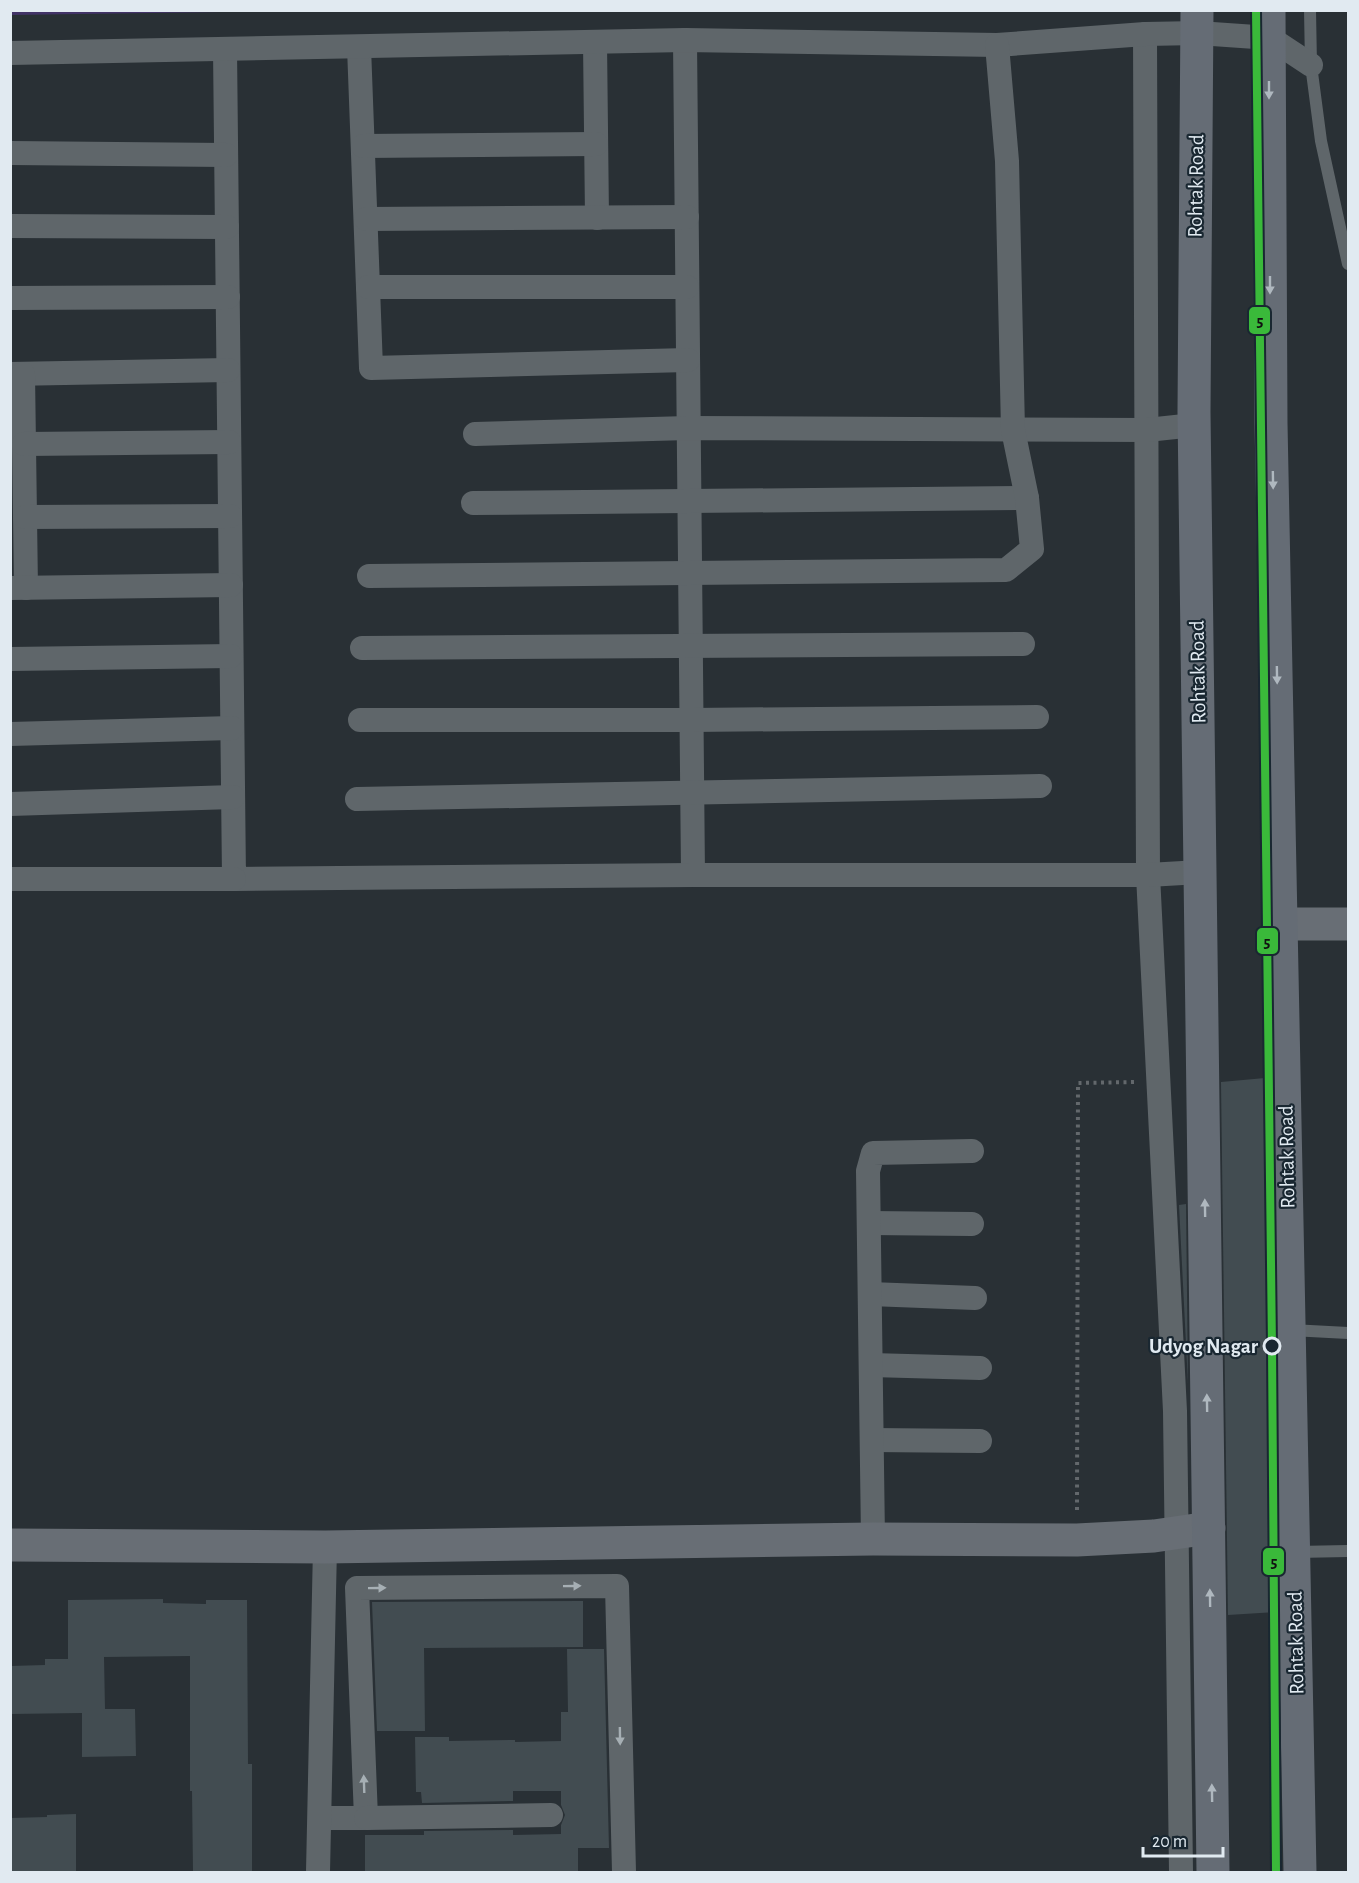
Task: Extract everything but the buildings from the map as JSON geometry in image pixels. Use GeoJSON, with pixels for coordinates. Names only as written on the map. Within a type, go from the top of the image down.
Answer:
{"type":"FeatureCollection","features":[{"type":"Feature","properties":{"kind":"highway","name":"Rohtak Road"},"geometry":{"type":"LineString","coordinates":[[1198,22],[1194,425],[1200,872],[1193,1531],[1214,1872]]}},
{"type":"Feature","properties":{"kind":"highway","name":"Rohtak Road"},"geometry":{"type":"LineString","coordinates":[[1269,24],[1272,435],[1300,1872]]}},
{"type":"Feature","properties":{"kind":"street"},"geometry":{"type":"LineString","coordinates":[[10,53],[685,40],[997,45],[1145,34],[1198,22],[1269,24],[1311,65]]}},
{"type":"Feature","properties":{"kind":"street"},"geometry":{"type":"LineString","coordinates":[[1145,34],[1148,875],[1175,1411],[1193,1531],[1181,1872]]}},
{"type":"Feature","properties":{"kind":"street"},"geometry":{"type":"LineString","coordinates":[[685,40],[693,874]]}},
{"type":"Feature","properties":{"kind":"street"},"geometry":{"type":"LineString","coordinates":[[595,42],[597,218]]}},
{"type":"Feature","properties":{"kind":"street"},"geometry":{"type":"LineString","coordinates":[[369,576],[1006,570],[1032,549],[1027,498],[1013,430],[1007,161],[997,45]]}},
{"type":"Feature","properties":{"kind":"street"},"geometry":{"type":"LineString","coordinates":[[359,47],[371,368],[688,360]]}},
{"type":"Feature","properties":{"kind":"street"},"geometry":{"type":"LineString","coordinates":[[225,49],[234,879]]}},
{"type":"Feature","properties":{"kind":"street"},"geometry":{"type":"LineString","coordinates":[[363,146],[596,144]]}},
{"type":"Feature","properties":{"kind":"street"},"geometry":{"type":"LineString","coordinates":[[10,153],[226,155]]}},
{"type":"Feature","properties":{"kind":"street"},"geometry":{"type":"LineString","coordinates":[[366,219],[687,218]]}},
{"type":"Feature","properties":{"kind":"street"},"geometry":{"type":"LineString","coordinates":[[10,226],[227,227]]}},
{"type":"Feature","properties":{"kind":"street"},"geometry":{"type":"LineString","coordinates":[[368,287],[687,287]]}},
{"type":"Feature","properties":{"kind":"street"},"geometry":{"type":"LineString","coordinates":[[10,298],[228,297]]}},
{"type":"Feature","properties":{"kind":"street"},"geometry":{"type":"LineString","coordinates":[[228,370],[16,374],[24,444],[25,517],[19,588],[231,585]]}},
{"type":"Feature","properties":{"kind":"street"},"geometry":{"type":"LineString","coordinates":[[475,434],[688,428],[1147,430],[1194,425]]}},
{"type":"Feature","properties":{"kind":"street"},"geometry":{"type":"LineString","coordinates":[[24,444],[229,442]]}},
{"type":"Feature","properties":{"kind":"street"},"geometry":{"type":"LineString","coordinates":[[473,503],[1027,498]]}},
{"type":"Feature","properties":{"kind":"street"},"geometry":{"type":"LineString","coordinates":[[25,517],[230,516]]}},
{"type":"Feature","properties":{"kind":"street"},"geometry":{"type":"LineString","coordinates":[[362,648],[1023,644]]}},
{"type":"Feature","properties":{"kind":"street"},"geometry":{"type":"LineString","coordinates":[[10,659],[231,656]]}},
{"type":"Feature","properties":{"kind":"street"},"geometry":{"type":"LineString","coordinates":[[360,720],[1036,717]]}},
{"type":"Feature","properties":{"kind":"street"},"geometry":{"type":"LineString","coordinates":[[10,734],[232,728]]}},
{"type":"Feature","properties":{"kind":"street"},"geometry":{"type":"LineString","coordinates":[[357,799],[1040,786]]}},
{"type":"Feature","properties":{"kind":"street"},"geometry":{"type":"LineString","coordinates":[[10,804],[233,797]]}},
{"type":"Feature","properties":{"kind":"street"},"geometry":{"type":"LineString","coordinates":[[10,879],[693,874],[1148,875],[1200,872]]}},
{"type":"Feature","properties":{"kind":"street"},"geometry":{"type":"LineString","coordinates":[[1282,924],[1348,924]]}},
{"type":"Feature","properties":{"kind":"street"},"geometry":{"type":"LineString","coordinates":[[873,1539],[868,1171],[873,1153],[972,1151]]}},
{"type":"Feature","properties":{"kind":"street"},"geometry":{"type":"LineString","coordinates":[[869,1223],[972,1224]]}},
{"type":"Feature","properties":{"kind":"street"},"geometry":{"type":"LineString","coordinates":[[870,1294],[975,1298]]}},
{"type":"Feature","properties":{"kind":"street"},"geometry":{"type":"LineString","coordinates":[[871,1365],[980,1368]]}},
{"type":"Feature","properties":{"kind":"street"},"geometry":{"type":"LineString","coordinates":[[872,1440],[980,1441]]}},
{"type":"Feature","properties":{"kind":"street"},"geometry":{"type":"LineString","coordinates":[[10,1545],[325,1548],[873,1539],[1077,1540],[1193,1531]]}},
{"type":"Feature","properties":{"kind":"street"},"geometry":{"type":"LineString","coordinates":[[318,1872],[321,1818],[325,1548]]}},
{"type":"Feature","properties":{"kind":"street"},"geometry":{"type":"LineString","coordinates":[[366,1818],[357,1588],[617,1586],[624,1872]]}},
{"type":"Feature","properties":{"kind":"street"},"geometry":{"type":"LineString","coordinates":[[321,1818],[551,1815]]}},
{"type":"Feature","properties":{"kind":"lane"},"geometry":{"type":"LineString","coordinates":[[1310,10],[1311,65],[1321,141],[1348,264]]}},
{"type":"Feature","properties":{"kind":"lane"},"geometry":{"type":"LineString","coordinates":[[1291,1330],[1348,1333]]}},
{"type":"Feature","properties":{"kind":"lane"},"geometry":{"type":"LineString","coordinates":[[1294,1552],[1348,1551]]}},
{"type":"Feature","properties":{"kind":"path"},"geometry":{"type":"LineString","coordinates":[[1077,1540],[1078,1083],[1142,1082]]}},
{"type":"Feature","properties":{"kind":"shaded area"},"geometry":{"type":"Polygon","coordinates":[[[11,10],[296,10],[296,11],[11,15],[11,10]]]}},
{"type":"Feature","properties":{"kind":"transit line","name":"5"},"geometry":{"type":"LineString","coordinates":[[1256,10],[1276,1872]]}},
{"type":"Feature","properties":{"kind":"place","name":"Udyog Nagar"},"geometry":{"type":"Point","coordinates":[1272,1346]}}]}
